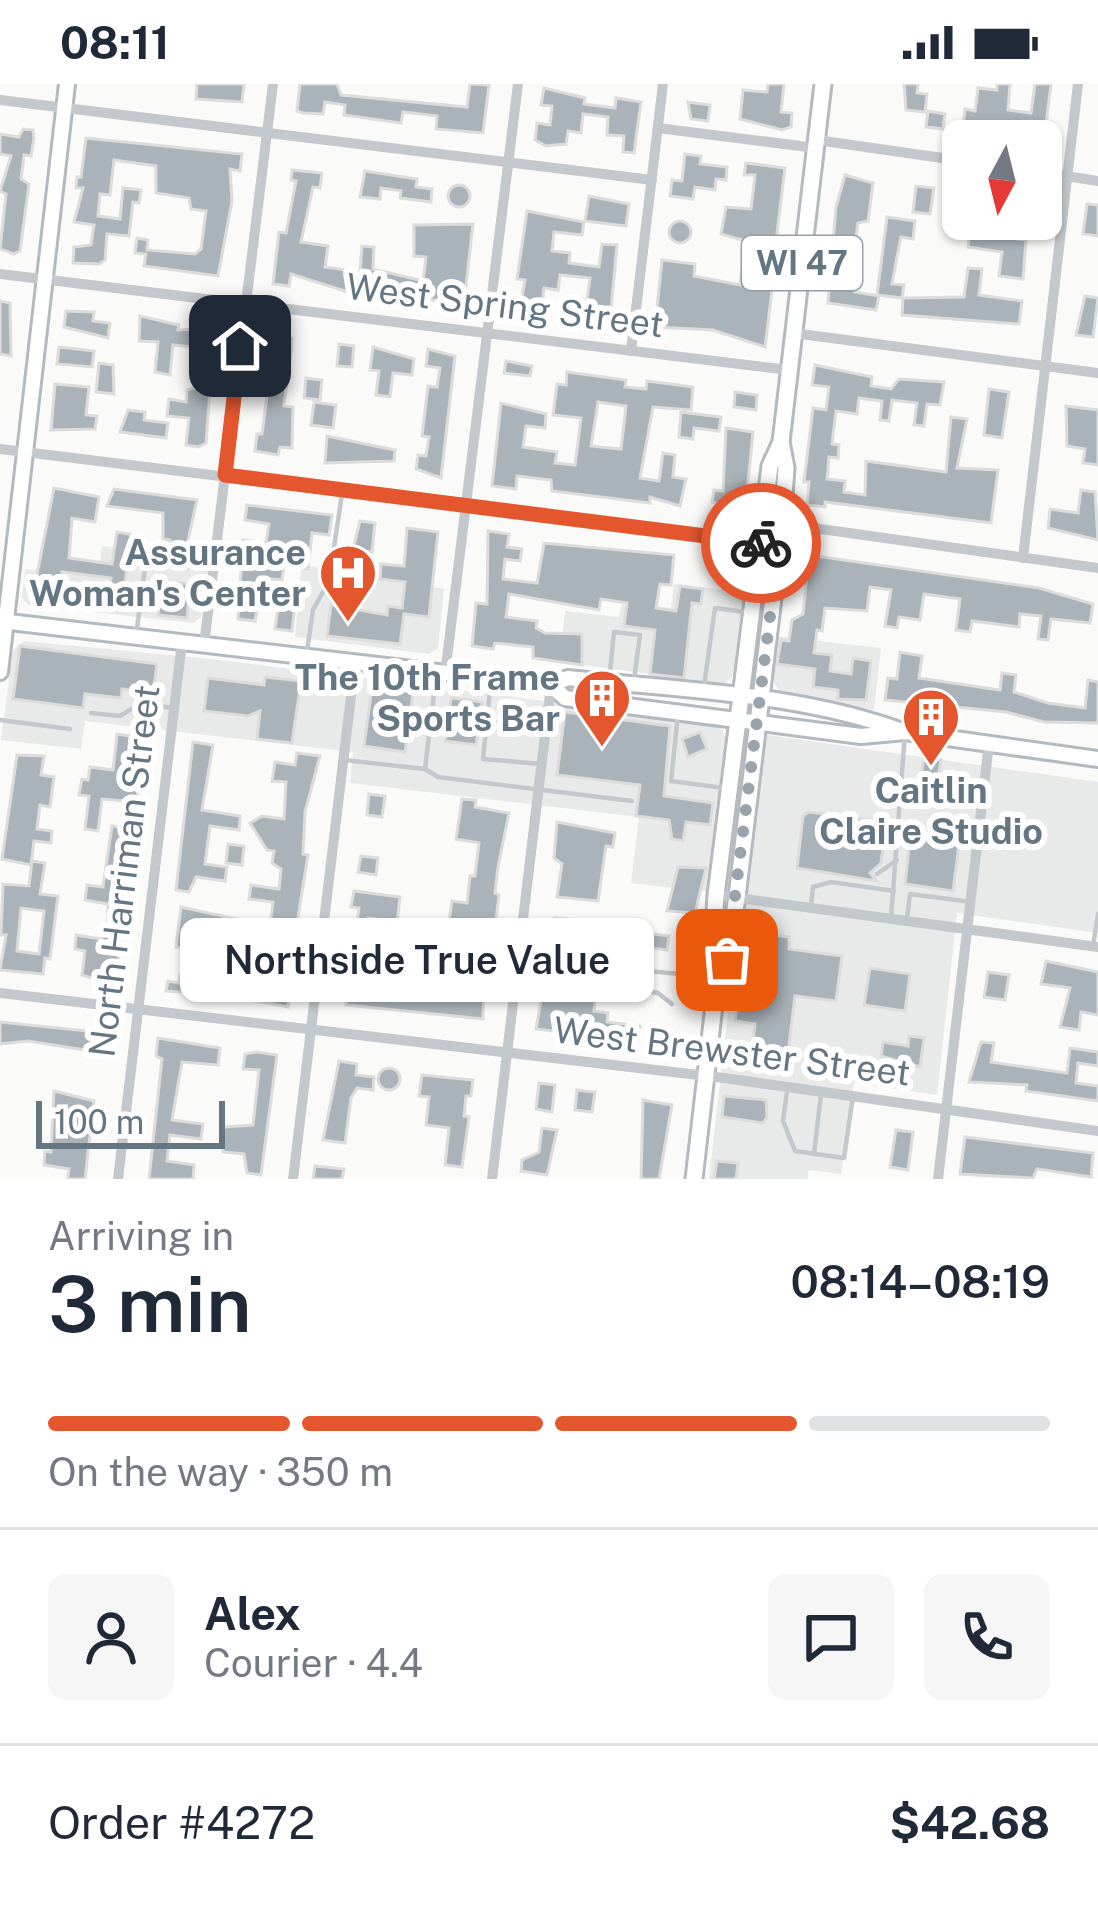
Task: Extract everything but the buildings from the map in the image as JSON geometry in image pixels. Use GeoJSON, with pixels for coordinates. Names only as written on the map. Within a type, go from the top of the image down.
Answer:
{"type":"FeatureCollection","features":[{"type":"Feature","properties":{"kind":"main road"},"geometry":{"type":"LineString","coordinates":[[0,672],[67,84]]}},
{"type":"Feature","properties":{"kind":"main road","name":"WI 47"},"geometry":{"type":"LineString","coordinates":[[717,981],[736,897],[782,523],[786,468],[781,442],[824,84]]}},
{"type":"Feature","properties":{"kind":"main road","name":"WI 47"},"geometry":{"type":"LineString","coordinates":[[694,1179],[717,981],[716,895],[770,466],[781,442]]}},
{"type":"Feature","properties":{"kind":"main road"},"geometry":{"type":"LineString","coordinates":[[3,621],[551,686],[568,678],[740,698],[862,716],[905,732]]}},
{"type":"Feature","properties":{"kind":"main road"},"geometry":{"type":"LineString","coordinates":[[551,686],[565,698],[861,736],[905,732],[1098,759]]}},
{"type":"Feature","properties":{"kind":"street"},"geometry":{"type":"LineString","coordinates":[[204,644],[273,84]]}},
{"type":"Feature","properties":{"kind":"street"},"geometry":{"type":"LineString","coordinates":[[441,673],[518,84]]}},
{"type":"Feature","properties":{"kind":"street"},"geometry":{"type":"LineString","coordinates":[[631,351],[664,84]]}},
{"type":"Feature","properties":{"kind":"street"},"geometry":{"type":"LineString","coordinates":[[1023,558],[1078,84]]}},
{"type":"Feature","properties":{"kind":"street"},"geometry":{"type":"LineString","coordinates":[[0,100],[652,180]]}},
{"type":"Feature","properties":{"kind":"street"},"geometry":{"type":"LineString","coordinates":[[658,128],[942,159]]}},
{"type":"Feature","properties":{"kind":"street"},"geometry":{"type":"LineString","coordinates":[[1062,175],[1098,181]]}},
{"type":"Feature","properties":{"kind":"street","name":"West Spring Street"},"geometry":{"type":"LineString","coordinates":[[0,274],[789,370]]}},
{"type":"Feature","properties":{"kind":"street"},"geometry":{"type":"LineString","coordinates":[[794,333],[1098,373]]}},
{"type":"Feature","properties":{"kind":"street"},"geometry":{"type":"LineString","coordinates":[[0,448],[779,545]]}},
{"type":"Feature","properties":{"kind":"street"},"geometry":{"type":"LineString","coordinates":[[763,520],[1098,568]]}},
{"type":"Feature","properties":{"kind":"street","name":"North Harriman Street"},"geometry":{"type":"LineString","coordinates":[[118,1179],[182,642]]}},
{"type":"Feature","properties":{"kind":"street"},"geometry":{"type":"LineString","coordinates":[[293,1179],[356,663]]}},
{"type":"Feature","properties":{"kind":"street"},"geometry":{"type":"LineString","coordinates":[[492,1179],[551,686]]}},
{"type":"Feature","properties":{"kind":"street"},"geometry":{"type":"LineString","coordinates":[[938,1179],[989,743]]}},
{"type":"Feature","properties":{"kind":"street"},"geometry":{"type":"LineString","coordinates":[[716,895],[1096,946]]}},
{"type":"Feature","properties":{"kind":"street","name":"West Brewster Street"},"geometry":{"type":"LineString","coordinates":[[0,993],[707,1076],[1098,1131]]}},
{"type":"Feature","properties":{"kind":"lane"},"geometry":{"type":"LineString","coordinates":[[307,657],[313,610],[329,581],[342,490]]}},
{"type":"Feature","properties":{"kind":"lane"},"geometry":{"type":"LineString","coordinates":[[136,637],[145,568],[164,564],[213,570]]}},
{"type":"Feature","properties":{"kind":"lane"},"geometry":{"type":"LineString","coordinates":[[702,694],[715,608],[751,613]]}},
{"type":"Feature","properties":{"kind":"lane"},"geometry":{"type":"LineString","coordinates":[[609,682],[614,632],[640,635],[634,686]]}},
{"type":"Feature","properties":{"kind":"lane"},"geometry":{"type":"LineString","coordinates":[[425,769],[441,673]]}},
{"type":"Feature","properties":{"kind":"lane"},"geometry":{"type":"LineString","coordinates":[[491,678],[484,759],[542,764]]}},
{"type":"Feature","properties":{"kind":"lane"},"geometry":{"type":"LineString","coordinates":[[91,713],[120,716],[140,704],[174,709]]}},
{"type":"Feature","properties":{"kind":"lane"},"geometry":{"type":"LineString","coordinates":[[678,711],[671,781],[730,788]]}},
{"type":"Feature","properties":{"kind":"lane"},"geometry":{"type":"LineString","coordinates":[[0,720],[70,729]]}},
{"type":"Feature","properties":{"kind":"lane"},"geometry":{"type":"LineString","coordinates":[[486,721],[547,728]]}},
{"type":"Feature","properties":{"kind":"lane"},"geometry":{"type":"LineString","coordinates":[[891,918],[905,732]]}},
{"type":"Feature","properties":{"kind":"lane"},"geometry":{"type":"LineString","coordinates":[[344,760],[425,769],[438,778],[632,802]]}},
{"type":"Feature","properties":{"kind":"lane"},"geometry":{"type":"LineString","coordinates":[[877,874],[897,860]]}},
{"type":"Feature","properties":{"kind":"lane"},"geometry":{"type":"LineString","coordinates":[[860,885],[868,880]]}},
{"type":"Feature","properties":{"kind":"lane"},"geometry":{"type":"LineString","coordinates":[[811,907],[813,886],[860,885],[894,891]]}},
{"type":"Feature","properties":{"kind":"lane"},"geometry":{"type":"LineString","coordinates":[[906,920],[910,894],[971,902]]}},
{"type":"Feature","properties":{"kind":"lane"},"geometry":{"type":"LineString","coordinates":[[1096,946],[1098,914]]}},
{"type":"Feature","properties":{"kind":"lane"},"geometry":{"type":"LineString","coordinates":[[672,1004],[658,993],[630,989],[630,969],[717,981]]}},
{"type":"Feature","properties":{"kind":"lane"},"geometry":{"type":"LineString","coordinates":[[788,1087],[784,1121],[795,1151],[814,1154],[844,1158],[853,1096]]}},
{"type":"Feature","properties":{"kind":"lane"},"geometry":{"type":"LineString","coordinates":[[814,1154],[822,1091]]}},
{"type":"Feature","properties":{"kind":"shaded area"},"geometry":{"type":"Polygon","coordinates":[[[102,546],[209,559],[201,617],[194,623],[29,605],[22,598],[25,569],[98,578],[102,546]]]}},
{"type":"Feature","properties":{"kind":"shaded area"},"geometry":{"type":"Polygon","coordinates":[[[310,566],[444,589],[438,648],[429,654],[295,637],[301,570],[310,566]]]}},
{"type":"Feature","properties":{"kind":"shaded area"},"geometry":{"type":"Polygon","coordinates":[[[674,584],[744,592],[733,675],[725,684],[559,662],[565,611],[619,617],[622,604],[671,608],[674,584]]]}},
{"type":"Feature","properties":{"kind":"shaded area"},"geometry":{"type":"Polygon","coordinates":[[[775,636],[881,648],[874,710],[782,694],[771,679],[775,636]]]}},
{"type":"Feature","properties":{"kind":"shaded area"},"geometry":{"type":"Polygon","coordinates":[[[24,641],[221,660],[711,722],[722,729],[728,746],[710,892],[631,883],[639,817],[350,783],[353,752],[85,721],[81,749],[1,740],[13,651],[24,641]]]}},
{"type":"Feature","properties":{"kind":"shaded area"},"geometry":{"type":"Polygon","coordinates":[[[760,734],[1098,782],[1098,933],[957,913],[937,1095],[854,1083],[841,1174],[809,1170],[807,1179],[709,1179],[760,734]]]}},
{"type":"Feature","properties":{"kind":"way so far"},"geometry":{"type":"LineString","coordinates":[[727,960],[779,545],[761,543]]}},
{"type":"Feature","properties":{"kind":"place","name":"Assurance Woman's Center"},"geometry":{"type":"Point","coordinates":[348,624]}},
{"type":"Feature","properties":{"kind":"place","name":"The 10th Frame Sports Bar"},"geometry":{"type":"Point","coordinates":[602,749]}},
{"type":"Feature","properties":{"kind":"place","name":"Caitlin Claire Studio"},"geometry":{"type":"Point","coordinates":[931,768]}},
{"type":"Feature","properties":{"kind":"place","name":"Northside True Value"},"geometry":{"type":"Point","coordinates":[727,960]}},
{"type":"Feature","properties":{"kind":"route"},"geometry":{"type":"LineString","coordinates":[[240,346],[225,475],[761,543]]}}]}
